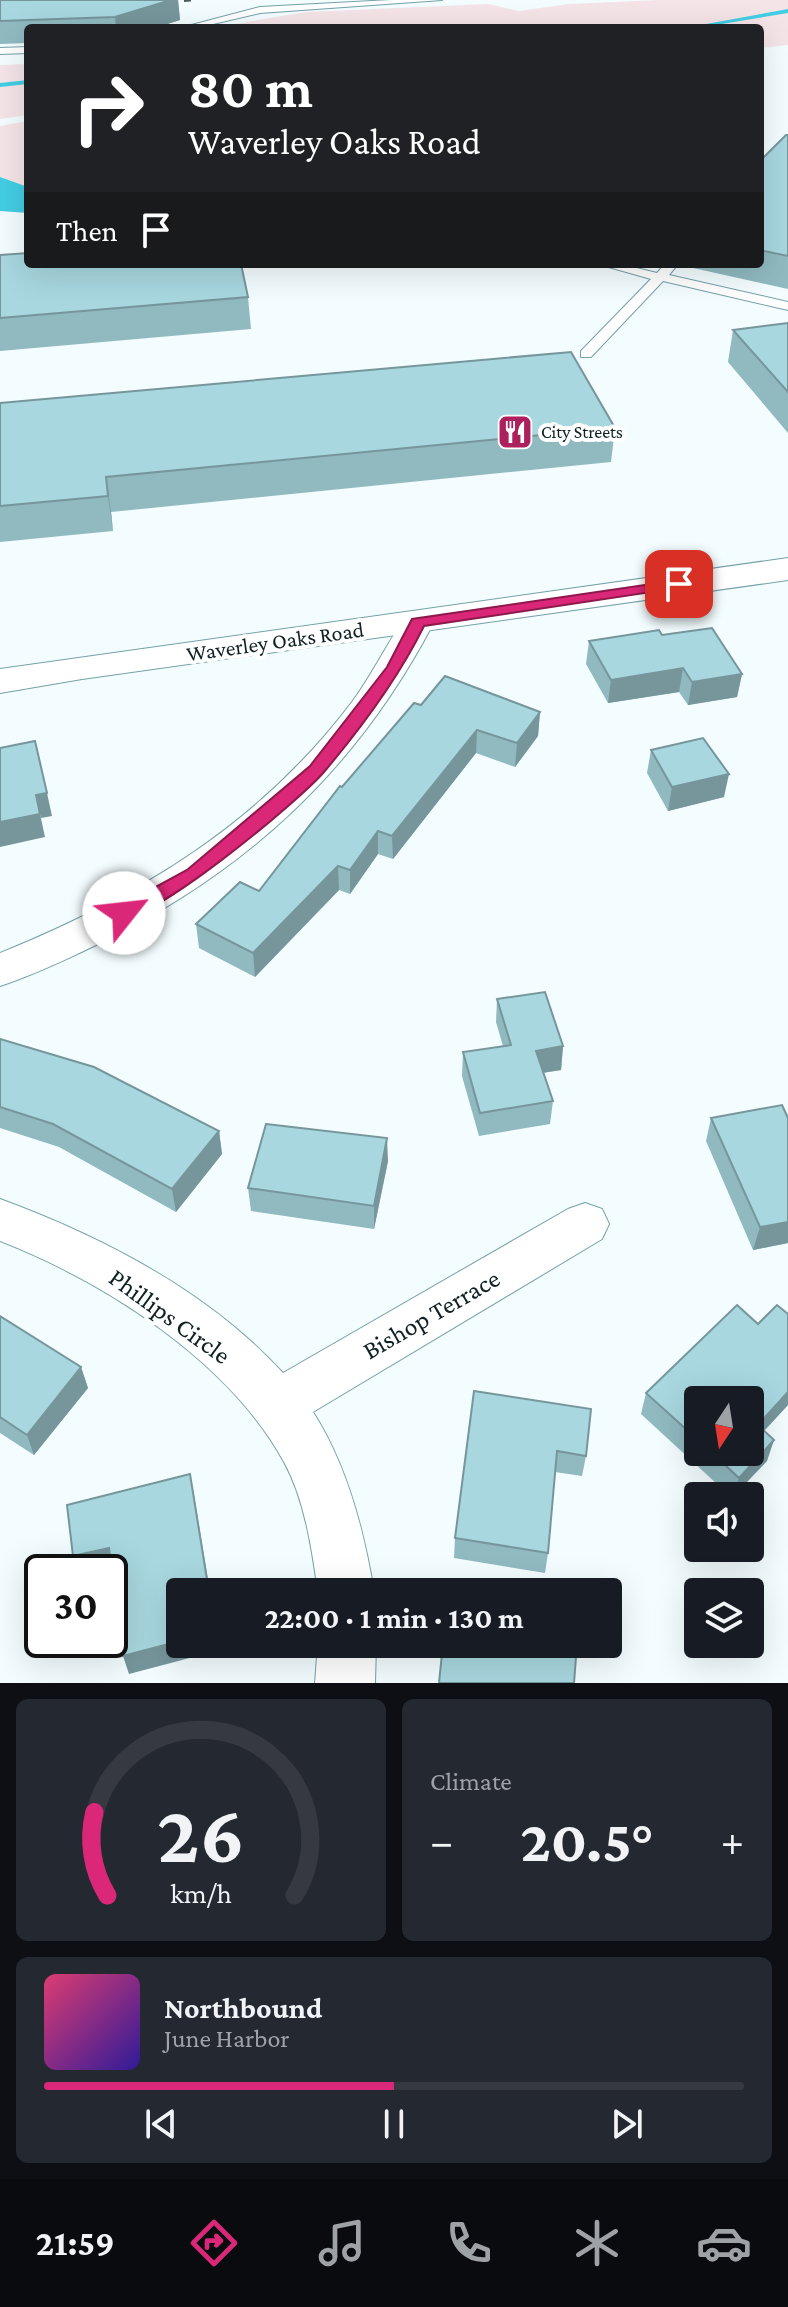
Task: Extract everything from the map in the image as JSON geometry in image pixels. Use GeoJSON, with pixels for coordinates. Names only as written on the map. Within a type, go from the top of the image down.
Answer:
{"type":"FeatureCollection","features":[{"type":"Feature","properties":{"kind":"main road","name":"Waverley Oaks Road"},"geometry":{"type":"LineString","coordinates":[[0,681],[788,569]]}},
{"type":"Feature","properties":{"kind":"street"},"geometry":{"type":"LineString","coordinates":[[0,970],[77,938],[194,874],[262,819],[316,770],[394,669],[418,622]]}},
{"type":"Feature","properties":{"kind":"street","name":"Phillips Circle"},"geometry":{"type":"LineString","coordinates":[[0,1220],[80,1254],[184,1319],[230,1357],[277,1405],[303,1444],[322,1491],[339,1543],[344,1578]]}},
{"type":"Feature","properties":{"kind":"street","name":"Bishop Terrace"},"geometry":{"type":"LineString","coordinates":[[277,1405],[585,1224]]}},
{"type":"Feature","properties":{"kind":"street"},"geometry":{"type":"LineString","coordinates":[[345,1683],[346,1658]]}},
{"type":"Feature","properties":{"kind":"lane"},"geometry":{"type":"LineString","coordinates":[[200,13],[438,0]]}},
{"type":"Feature","properties":{"kind":"lane"},"geometry":{"type":"LineString","coordinates":[[202,24],[260,10]]}},
{"type":"Feature","properties":{"kind":"lane"},"geometry":{"type":"LineString","coordinates":[[0,51],[24,50]]}},
{"type":"Feature","properties":{"kind":"lane"},"geometry":{"type":"LineString","coordinates":[[621,268],[788,306]]}},
{"type":"Feature","properties":{"kind":"lane"},"geometry":{"type":"LineString","coordinates":[[586,354],[668,268]]}},
{"type":"Feature","properties":{"kind":"shaded area"},"geometry":{"type":"Polygon","coordinates":[[[788,0],[788,45],[764,48],[764,24],[236,24],[306,12],[488,4],[519,11],[569,4],[788,0]]]}},
{"type":"Feature","properties":{"kind":"shaded area"},"geometry":{"type":"Polygon","coordinates":[[[24,64],[24,116],[0,119],[0,65],[24,64]]]}},
{"type":"Feature","properties":{"kind":"shaded area"},"geometry":{"type":"Polygon","coordinates":[[[24,122],[24,186],[0,177],[0,126],[24,122]]]}},
{"type":"Feature","properties":{"kind":"water"},"geometry":{"type":"Polygon","coordinates":[[[0,177],[24,186],[24,213],[0,211],[0,177]]]}},
{"type":"Feature","properties":{"kind":"building"},"geometry":{"type":"Polygon","coordinates":[[[0,0],[171,0],[115,17],[0,21],[0,0]]]}},
{"type":"Feature","properties":{"kind":"building"},"geometry":{"type":"Polygon","coordinates":[[[788,135],[788,256],[764,251],[764,157],[788,135]]]}},
{"type":"Feature","properties":{"kind":"building"},"geometry":{"type":"Polygon","coordinates":[[[24,253],[24,268],[242,268],[248,297],[0,318],[0,255],[24,253]]]}},
{"type":"Feature","properties":{"kind":"building"},"geometry":{"type":"Polygon","coordinates":[[[788,323],[788,392],[733,330],[788,323]]]}},
{"type":"Feature","properties":{"kind":"building"},"geometry":{"type":"Polygon","coordinates":[[[571,352],[615,428],[106,477],[108,496],[0,506],[0,403],[571,352]]]}},
{"type":"Feature","properties":{"kind":"building"},"geometry":{"type":"Polygon","coordinates":[[[712,628],[742,674],[692,682],[683,668],[611,680],[589,641],[659,630],[662,635],[712,628]]]}},
{"type":"Feature","properties":{"kind":"building"},"geometry":{"type":"Polygon","coordinates":[[[445,676],[540,712],[517,743],[477,730],[392,836],[378,831],[350,870],[338,866],[253,953],[196,924],[240,882],[259,891],[340,786],[414,703],[421,705],[445,676]]]}},
{"type":"Feature","properties":{"kind":"building"},"geometry":{"type":"Polygon","coordinates":[[[703,738],[729,774],[672,787],[651,750],[703,738]]]}},
{"type":"Feature","properties":{"kind":"building"},"geometry":{"type":"Polygon","coordinates":[[[35,741],[47,793],[36,795],[40,814],[0,822],[0,748],[35,741]]]}},
{"type":"Feature","properties":{"kind":"building"},"geometry":{"type":"Polygon","coordinates":[[[545,992],[563,1046],[536,1051],[553,1101],[480,1113],[463,1052],[511,1045],[497,999],[545,992]]]}},
{"type":"Feature","properties":{"kind":"building"},"geometry":{"type":"Polygon","coordinates":[[[0,1039],[94,1067],[219,1131],[172,1189],[53,1124],[0,1107],[0,1039]]]}},
{"type":"Feature","properties":{"kind":"building"},"geometry":{"type":"Polygon","coordinates":[[[782,1105],[788,1118],[788,1222],[760,1227],[711,1118],[782,1105]]]}},
{"type":"Feature","properties":{"kind":"building"},"geometry":{"type":"Polygon","coordinates":[[[266,1124],[387,1138],[374,1206],[248,1188],[266,1124]]]}},
{"type":"Feature","properties":{"kind":"building"},"geometry":{"type":"Polygon","coordinates":[[[737,1305],[758,1324],[777,1305],[788,1314],[788,1392],[764,1418],[764,1386],[684,1386],[684,1427],[646,1393],[737,1305]]]}},
{"type":"Feature","properties":{"kind":"building"},"geometry":{"type":"Polygon","coordinates":[[[0,1316],[81,1367],[27,1435],[0,1417],[0,1316]]]}},
{"type":"Feature","properties":{"kind":"building"},"geometry":{"type":"Polygon","coordinates":[[[474,1391],[591,1409],[586,1456],[557,1451],[548,1553],[455,1538],[474,1391]]]}},
{"type":"Feature","properties":{"kind":"building"},"geometry":{"type":"Polygon","coordinates":[[[764,1431],[774,1440],[764,1451],[764,1431]]]}},
{"type":"Feature","properties":{"kind":"building"},"geometry":{"type":"Polygon","coordinates":[[[726,1466],[750,1466],[739,1478],[726,1466]]]}},
{"type":"Feature","properties":{"kind":"building"},"geometry":{"type":"Polygon","coordinates":[[[190,1474],[207,1578],[166,1578],[166,1645],[128,1655],[128,1554],[110,1554],[109,1548],[73,1554],[67,1505],[190,1474]]]}},
{"type":"Feature","properties":{"kind":"building"},"geometry":{"type":"Polygon","coordinates":[[[442,1658],[576,1658],[574,1683],[439,1683],[442,1658]]]}},
{"type":"Feature","properties":{"kind":"waterway"},"geometry":{"type":"LineString","coordinates":[[711,24],[788,11]]}},
{"type":"Feature","properties":{"kind":"waterway"},"geometry":{"type":"LineString","coordinates":[[0,85],[24,82]]}},
{"type":"Feature","properties":{"kind":"railway"},"geometry":{"type":"LineString","coordinates":[[156,2],[192,0]]}},
{"type":"Feature","properties":{"kind":"place","name":"City Streets"},"geometry":{"type":"Point","coordinates":[515,432]}},
{"type":"Feature","properties":{"kind":"route"},"geometry":{"type":"LineString","coordinates":[[124,913],[194,874],[316,770],[394,669],[418,622],[679,584]]}}]}
